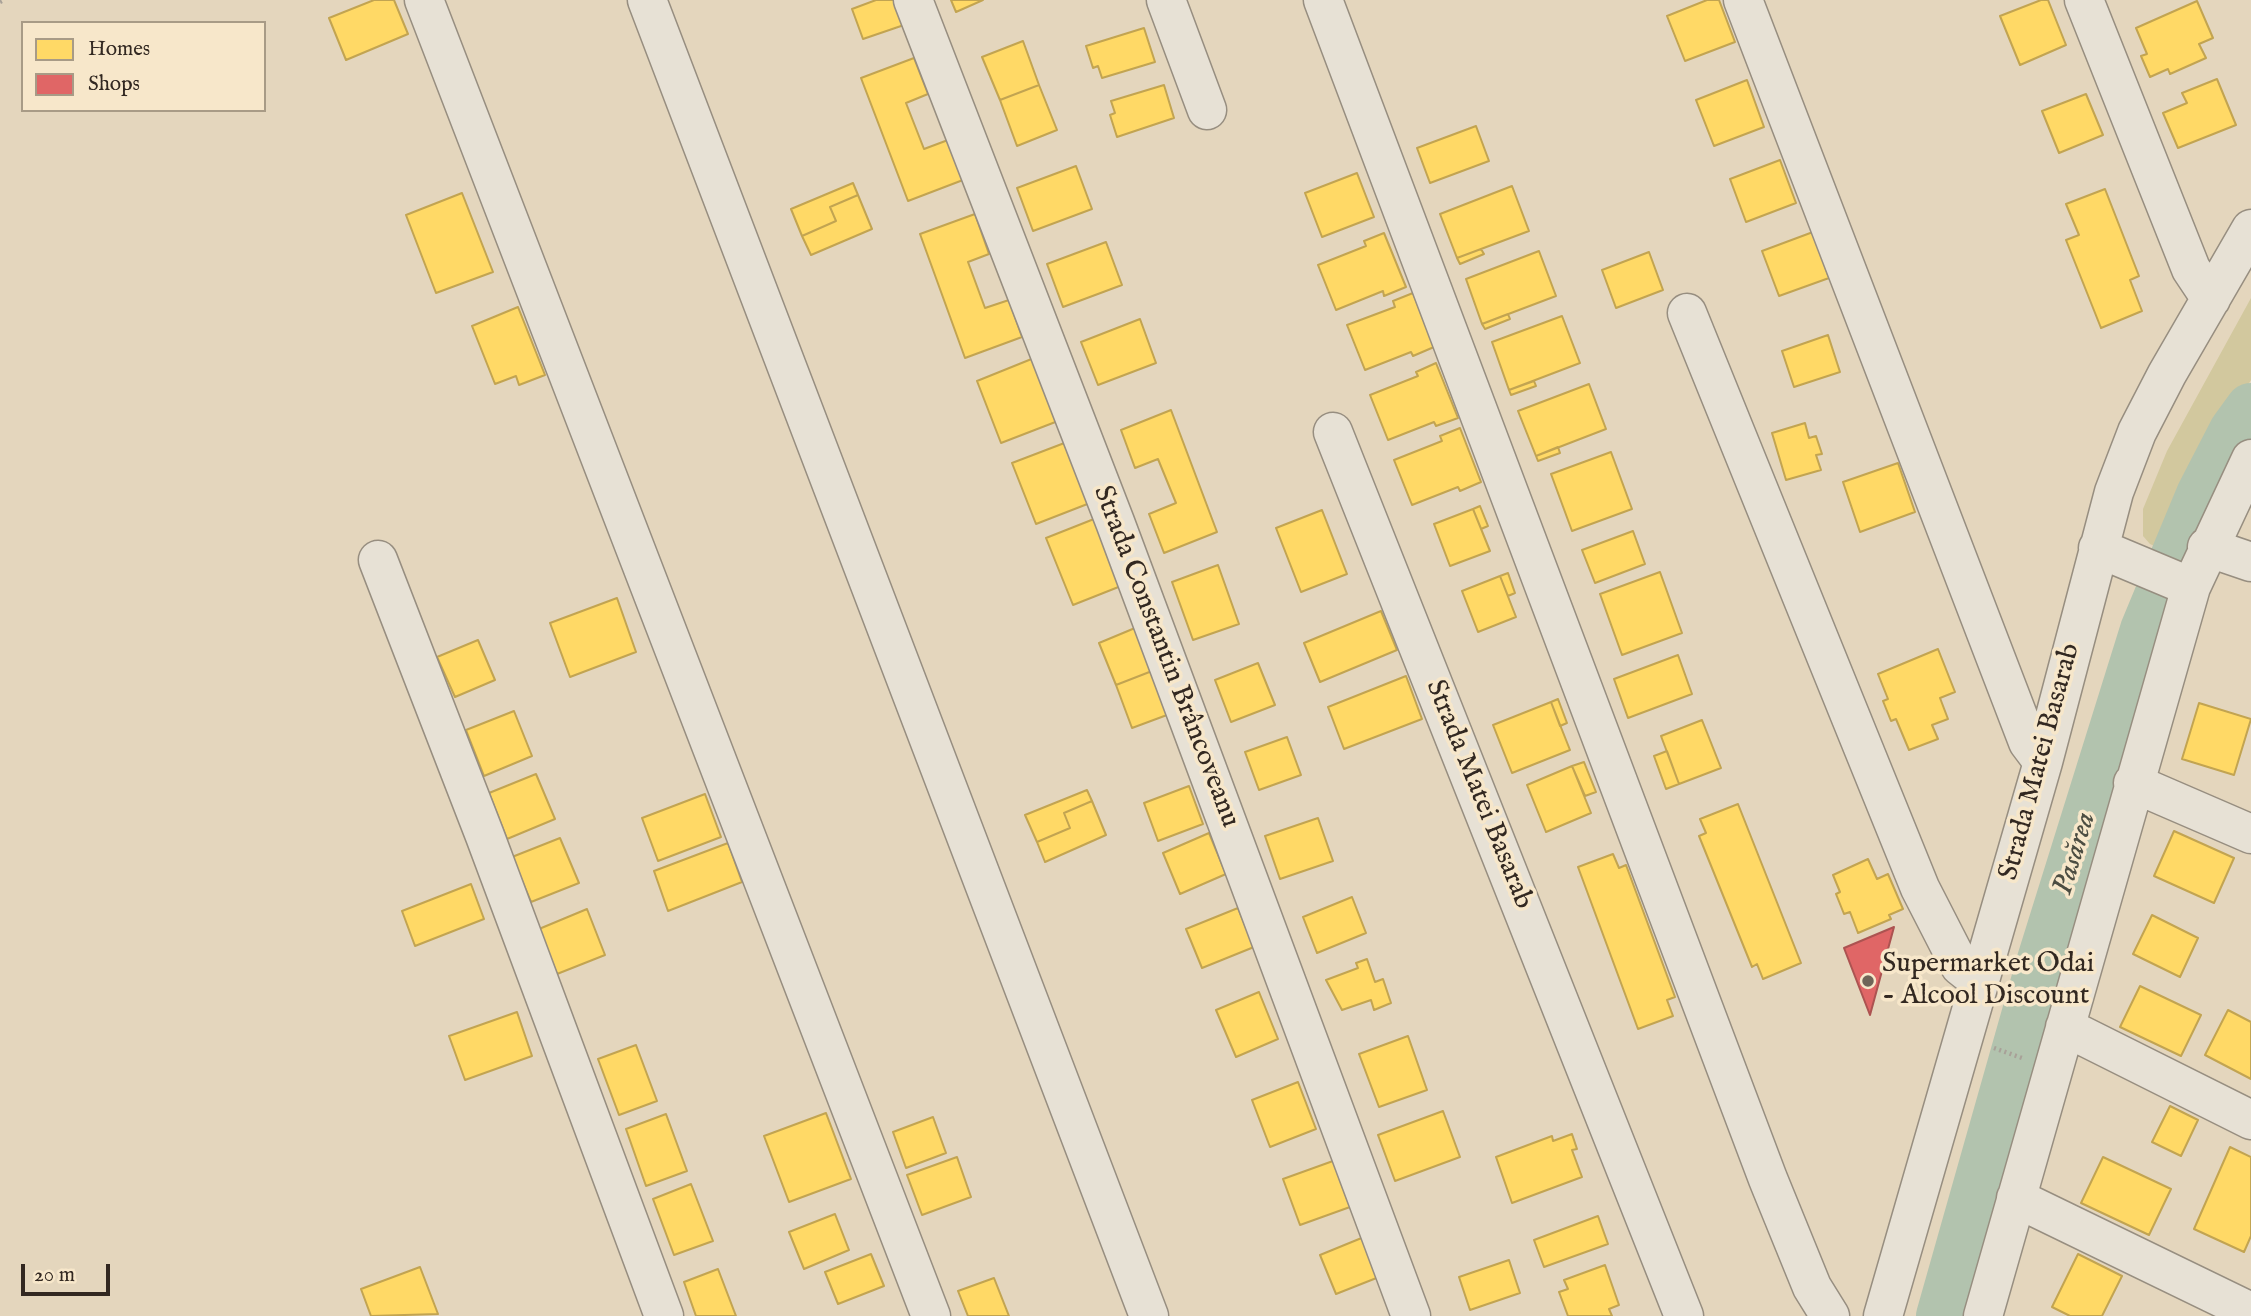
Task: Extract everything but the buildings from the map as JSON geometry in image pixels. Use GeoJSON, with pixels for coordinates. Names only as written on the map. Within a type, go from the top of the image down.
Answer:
{"type":"FeatureCollection","features":[{"type":"Feature","properties":{"kind":"street"},"geometry":{"type":"LineString","coordinates":[[424,0],[932,1316]]}},
{"type":"Feature","properties":{"kind":"street"},"geometry":{"type":"LineString","coordinates":[[647,0],[1149,1316]]}},
{"type":"Feature","properties":{"kind":"street","name":"Strada Constantin Brâncoveanu"},"geometry":{"type":"LineString","coordinates":[[913,0],[1115,522],[1412,1316]]}},
{"type":"Feature","properties":{"kind":"street"},"geometry":{"type":"LineString","coordinates":[[1166,0],[1207,110]]}},
{"type":"Feature","properties":{"kind":"street"},"geometry":{"type":"LineString","coordinates":[[1323,0],[1768,1179],[1812,1287],[1830,1316]]}},
{"type":"Feature","properties":{"kind":"street"},"geometry":{"type":"LineString","coordinates":[[1743,0],[2028,742],[2043,762]]}},
{"type":"Feature","properties":{"kind":"street"},"geometry":{"type":"LineString","coordinates":[[2084,0],[2191,269],[2211,299]]}},
{"type":"Feature","properties":{"kind":"street","name":"Strada Matei Basarab"},"geometry":{"type":"LineString","coordinates":[[1883,1316],[2043,762],[2107,553],[2114,492],[2137,432],[2251,229]]}},
{"type":"Feature","properties":{"kind":"street"},"geometry":{"type":"LineString","coordinates":[[1686,313],[1920,888],[1960,966],[1979,981]]}},
{"type":"Feature","properties":{"kind":"street","name":"Strada Matei Basarab"},"geometry":{"type":"LineString","coordinates":[[1333,432],[1684,1316]]}},
{"type":"Feature","properties":{"kind":"street"},"geometry":{"type":"LineString","coordinates":[[1983,1316],[2133,783],[2183,584],[2207,547],[2251,458]]}},
{"type":"Feature","properties":{"kind":"street"},"geometry":{"type":"LineString","coordinates":[[2207,547],[2251,562]]}},
{"type":"Feature","properties":{"kind":"street"},"geometry":{"type":"LineString","coordinates":[[2107,553],[2183,584]]}},
{"type":"Feature","properties":{"kind":"street"},"geometry":{"type":"LineString","coordinates":[[377,560],[514,912],[664,1316]]}},
{"type":"Feature","properties":{"kind":"street"},"geometry":{"type":"LineString","coordinates":[[2133,783],[2251,834]]}},
{"type":"Feature","properties":{"kind":"street"},"geometry":{"type":"LineString","coordinates":[[2065,1027],[2251,1120]]}},
{"type":"Feature","properties":{"kind":"street"},"geometry":{"type":"LineString","coordinates":[[2017,1198],[2251,1312]]}},
{"type":"Feature","properties":{"kind":"path"},"geometry":{"type":"LineString","coordinates":[[1963,1038],[2053,1068]]}},
{"type":"Feature","properties":{"kind":"shaded area"},"geometry":{"type":"Polygon","coordinates":[[[2251,298],[2251,380],[2206,454],[2161,549],[2150,544],[2143,536],[2143,509],[2167,451],[2251,298]]]}},
{"type":"Feature","properties":{"kind":"waterway","name":"Pasărea"},"geometry":{"type":"LineString","coordinates":[[1942,1316],[2043,960],[2146,630],[2202,495],[2235,431],[2251,409]]}},
{"type":"Feature","properties":{"kind":"place","name":"Supermarket Odai - Alcool Discount"},"geometry":{"type":"Point","coordinates":[1868,981]}}]}
